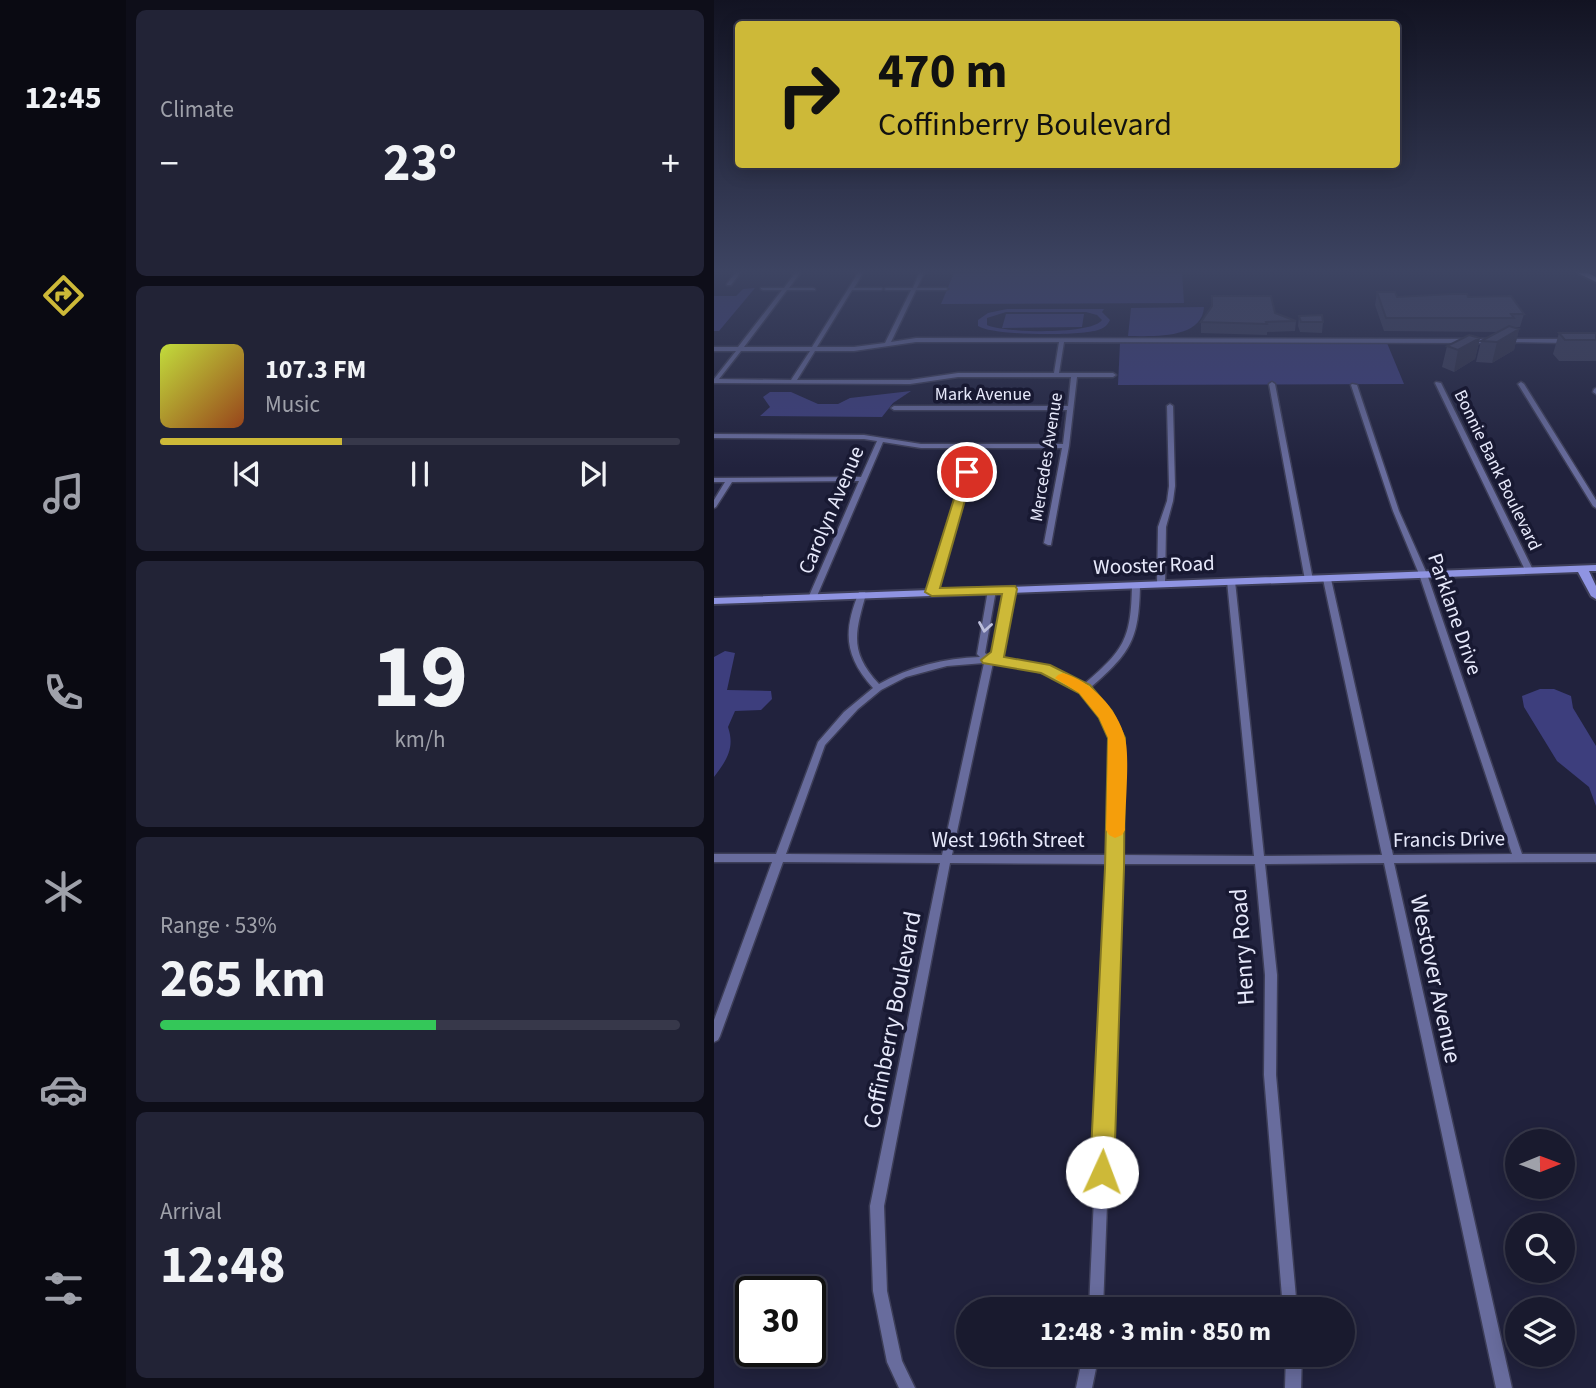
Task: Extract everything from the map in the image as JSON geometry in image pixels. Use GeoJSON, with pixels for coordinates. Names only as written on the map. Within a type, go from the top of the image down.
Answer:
{"type":"FeatureCollection","features":[{"type":"Feature","properties":{"kind":"main road","name":"Wooster Road"},"geometry":{"type":"LineString","coordinates":[[714,601],[1596,568]]}},
{"type":"Feature","properties":{"kind":"main road"},"geometry":{"type":"LineString","coordinates":[[1582,569],[1596,596]]}},
{"type":"Feature","properties":{"kind":"street"},"geometry":{"type":"LineString","coordinates":[[715,381],[748,338]]}},
{"type":"Feature","properties":{"kind":"street"},"geometry":{"type":"LineString","coordinates":[[794,380],[819,338]]}},
{"type":"Feature","properties":{"kind":"street"},"geometry":{"type":"LineString","coordinates":[[888,343],[891,338]]}},
{"type":"Feature","properties":{"kind":"street"},"geometry":{"type":"LineString","coordinates":[[714,349],[854,349],[906,341],[1573,341]]}},
{"type":"Feature","properties":{"kind":"street","name":"Mercedes Avenue"},"geometry":{"type":"LineString","coordinates":[[1056,375],[1062,341]]}},
{"type":"Feature","properties":{"kind":"street"},"geometry":{"type":"LineString","coordinates":[[715,381],[901,381],[958,375],[1113,375]]}},
{"type":"Feature","properties":{"kind":"street","name":"Mercedes Avenue"},"geometry":{"type":"LineString","coordinates":[[1048,543],[1066,446],[1074,375]]}},
{"type":"Feature","properties":{"kind":"street","name":"Bonnie Bank Boulevard"},"geometry":{"type":"LineString","coordinates":[[1438,383],[1529,570]]}},
{"type":"Feature","properties":{"kind":"street"},"geometry":{"type":"LineString","coordinates":[[1272,384],[1308,580]]}},
{"type":"Feature","properties":{"kind":"street","name":"Parklane Drive"},"geometry":{"type":"LineString","coordinates":[[1354,384],[1396,511],[1423,574],[1518,857]]}},
{"type":"Feature","properties":{"kind":"street"},"geometry":{"type":"LineString","coordinates":[[1521,384],[1596,506]]}},
{"type":"Feature","properties":{"kind":"street"},"geometry":{"type":"LineString","coordinates":[[1161,584],[1161,527],[1171,501],[1172,486],[1170,406]]}},
{"type":"Feature","properties":{"kind":"street","name":"Mark Avenue"},"geometry":{"type":"LineString","coordinates":[[894,408],[1071,408]]}},
{"type":"Feature","properties":{"kind":"street"},"geometry":{"type":"LineString","coordinates":[[714,436],[881,439],[922,446],[1066,446]]}},
{"type":"Feature","properties":{"kind":"street","name":"Carolyn Avenue"},"geometry":{"type":"LineString","coordinates":[[813,596],[881,439]]}},
{"type":"Feature","properties":{"kind":"street"},"geometry":{"type":"LineString","coordinates":[[932,592],[975,446]]}},
{"type":"Feature","properties":{"kind":"street"},"geometry":{"type":"LineString","coordinates":[[714,480],[863,479]]}},
{"type":"Feature","properties":{"kind":"street"},"geometry":{"type":"LineString","coordinates":[[714,506],[730,480]]}},
{"type":"Feature","properties":{"kind":"street","name":"Westover Avenue"},"geometry":{"type":"LineString","coordinates":[[1327,579],[1504,1388]]}},
{"type":"Feature","properties":{"kind":"street","name":"Henry Road"},"geometry":{"type":"LineString","coordinates":[[1231,581],[1271,975],[1269,1075],[1289,1297]]}},
{"type":"Feature","properties":{"kind":"street"},"geometry":{"type":"LineString","coordinates":[[1084,689],[1118,659],[1128,645],[1135,624],[1136,585]]}},
{"type":"Feature","properties":{"kind":"street","name":"Coffinberry Boulevard"},"geometry":{"type":"LineString","coordinates":[[907,1388],[895,1362],[880,1291],[877,1206],[946,859],[989,660],[998,655],[1010,589]]}},
{"type":"Feature","properties":{"kind":"street","name":"Coffinberry Boulevard"},"geometry":{"type":"LineString","coordinates":[[989,660],[981,654],[992,590]]}},
{"type":"Feature","properties":{"kind":"street"},"geometry":{"type":"LineString","coordinates":[[862,594],[852,627],[853,650],[862,672],[878,688]]}},
{"type":"Feature","properties":{"kind":"street"},"geometry":{"type":"LineString","coordinates":[[714,1036],[821,744],[840,720],[878,688],[913,673],[939,666],[989,660],[1044,669],[1084,689],[1106,715],[1117,738],[1115,860],[1097,1297]]}},
{"type":"Feature","properties":{"kind":"street","name":"West 196th Street"},"geometry":{"type":"LineString","coordinates":[[714,858],[1302,859]]}},
{"type":"Feature","properties":{"kind":"street","name":"Francis Drive"},"geometry":{"type":"LineString","coordinates":[[1302,859],[1596,858]]}},
{"type":"Feature","properties":{"kind":"street"},"geometry":{"type":"LineString","coordinates":[[1084,1388],[1088,1367]]}},
{"type":"Feature","properties":{"kind":"street"},"geometry":{"type":"LineString","coordinates":[[1293,1388],[1294,1367]]}},
{"type":"Feature","properties":{"kind":"shaded area"},"geometry":{"type":"Polygon","coordinates":[[[1120,343],[1387,343],[1404,384],[1118,385],[1120,343]]]}},
{"type":"Feature","properties":{"kind":"shaded area"},"geometry":{"type":"Polygon","coordinates":[[[911,391],[893,403],[882,417],[760,416],[770,407],[763,397],[770,392],[791,392],[818,404],[838,404],[850,398],[911,391]]]}},
{"type":"Feature","properties":{"kind":"shaded area"},"geometry":{"type":"Polygon","coordinates":[[[725,651],[735,653],[727,690],[771,691],[772,699],[761,710],[735,711],[728,727],[730,748],[714,777],[714,657],[725,651]]]}},
{"type":"Feature","properties":{"kind":"shaded area"},"geometry":{"type":"Polygon","coordinates":[[[1540,689],[1554,689],[1571,696],[1573,708],[1596,746],[1596,806],[1589,787],[1557,761],[1524,707],[1522,696],[1540,689]]]}},
{"type":"Feature","properties":{"kind":"building"},"geometry":{"type":"Polygon","coordinates":[[[1463,338],[1480,338],[1458,350],[1447,346],[1463,338]]]}},
{"type":"Feature","properties":{"kind":"building"},"geometry":{"type":"Polygon","coordinates":[[[1487,338],[1504,338],[1497,342],[1481,341],[1487,338]]]}},
{"type":"Feature","properties":{"kind":"building"},"geometry":{"type":"Polygon","coordinates":[[[1563,338],[1596,338],[1596,340],[1563,338]]]}},
{"type":"Feature","properties":{"kind":"slow traffic"},"geometry":{"type":"LineString","coordinates":[[1063,678],[1084,689],[1106,715],[1117,738],[1115,830]]}},
{"type":"Feature","properties":{"kind":"route"},"geometry":{"type":"LineString","coordinates":[[967,472],[932,592],[1010,589],[998,655],[989,660],[1044,669],[1084,689],[1106,715],[1117,738],[1115,868],[1102,1172]]}}]}
